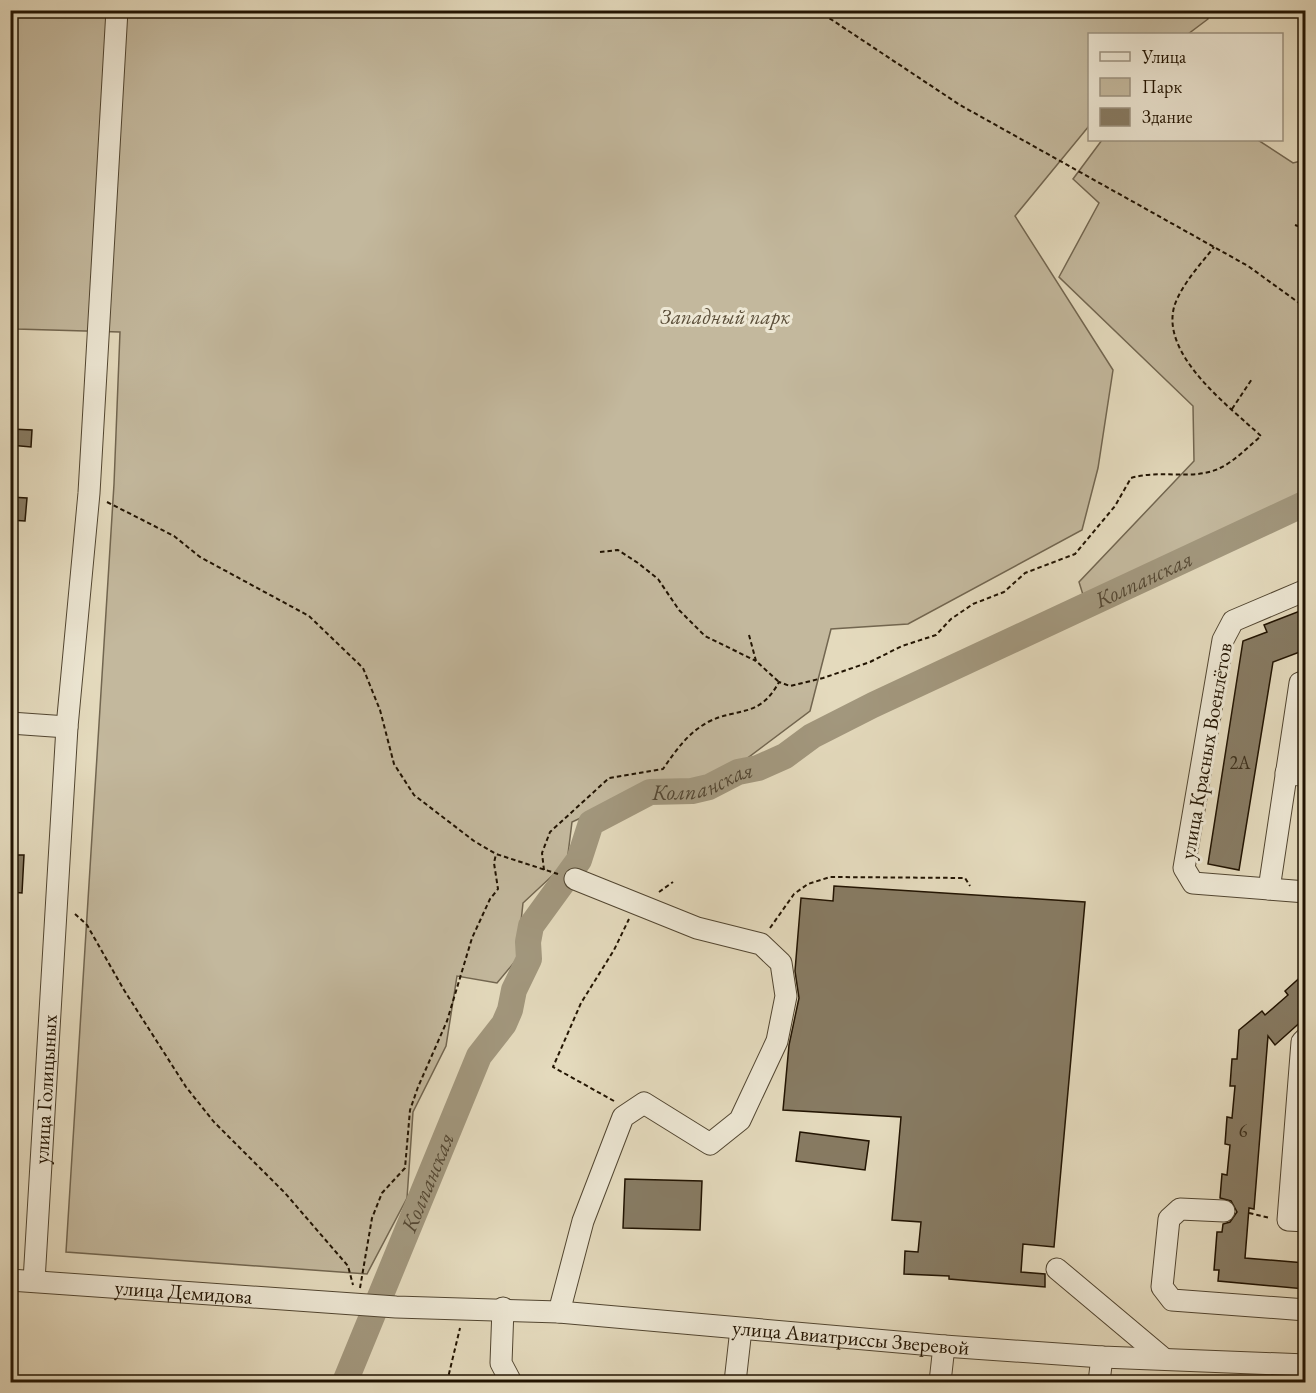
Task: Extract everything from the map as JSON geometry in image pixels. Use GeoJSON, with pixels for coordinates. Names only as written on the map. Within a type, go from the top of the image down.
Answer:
{"type":"FeatureCollection","features":[{"type":"Feature","properties":{"kind":"street","name":"улица Голицыных"},"geometry":{"type":"LineString","coordinates":[[34,1281],[56,897],[68,727],[89,493],[117,10]]}},
{"type":"Feature","properties":{"kind":"street","name":"улица Красных Военлётов"},"geometry":{"type":"LineString","coordinates":[[1305,590],[1233,621],[1223,640],[1184,868],[1193,883],[1305,892]]}},
{"type":"Feature","properties":{"kind":"street"},"geometry":{"type":"LineString","coordinates":[[1269,889],[1296,774],[1300,683],[1305,681]]}},
{"type":"Feature","properties":{"kind":"street"},"geometry":{"type":"LineString","coordinates":[[10,723],[68,727]]}},
{"type":"Feature","properties":{"kind":"street"},"geometry":{"type":"LineString","coordinates":[[559,1312],[583,1221],[623,1117],[644,1103],[710,1144],[740,1120],[777,1041],[786,996],[781,963],[761,944],[697,928],[617,898],[575,879]]}},
{"type":"Feature","properties":{"kind":"street"},"geometry":{"type":"LineString","coordinates":[[1297,1221],[1302,1042],[1305,1038]]}},
{"type":"Feature","properties":{"kind":"street"},"geometry":{"type":"LineString","coordinates":[[1224,1211],[1180,1209],[1169,1219],[1162,1287],[1172,1300],[1305,1310]]}},
{"type":"Feature","properties":{"kind":"street"},"geometry":{"type":"LineString","coordinates":[[1057,1269],[1162,1358]]}},
{"type":"Feature","properties":{"kind":"street","name":"улица Демидова"},"geometry":{"type":"LineString","coordinates":[[10,1280],[396,1307]]}},
{"type":"Feature","properties":{"kind":"street","name":"улица Авиатриссы Зверевой"},"geometry":{"type":"LineString","coordinates":[[396,1307],[503,1308],[944,1346],[1102,1357],[1305,1365]]}},
{"type":"Feature","properties":{"kind":"street"},"geometry":{"type":"LineString","coordinates":[[503,1308],[501,1363],[510,1381]]}},
{"type":"Feature","properties":{"kind":"street"},"geometry":{"type":"LineString","coordinates":[[735,1383],[741,1329]]}},
{"type":"Feature","properties":{"kind":"street"},"geometry":{"type":"LineString","coordinates":[[940,1383],[944,1346]]}},
{"type":"Feature","properties":{"kind":"street"},"geometry":{"type":"LineString","coordinates":[[1099,1383],[1102,1357]]}},
{"type":"Feature","properties":{"kind":"path"},"geometry":{"type":"LineString","coordinates":[[817,10],[960,105],[1248,266],[1305,308]]}},
{"type":"Feature","properties":{"kind":"path"},"geometry":{"type":"LineString","coordinates":[[1295,225],[1305,229]]}},
{"type":"Feature","properties":{"kind":"path"},"geometry":{"type":"LineString","coordinates":[[600,552],[618,550],[638,563],[658,579],[679,610],[705,636],[756,661],[779,682],[790,686],[823,678],[870,662],[902,646],[936,635],[958,614],[973,604],[1004,592],[1025,573],[1074,554],[1114,506],[1131,478],[1163,472],[1206,473],[1222,468],[1261,436],[1182,356],[1173,330],[1174,306],[1185,285],[1214,247]]}},
{"type":"Feature","properties":{"kind":"path"},"geometry":{"type":"LineString","coordinates":[[1232,409],[1252,379]]}},
{"type":"Feature","properties":{"kind":"path"},"geometry":{"type":"LineString","coordinates":[[89,493],[174,537],[200,557],[309,616],[363,668],[380,710],[394,764],[414,795],[474,841],[496,854],[544,870],[542,853],[550,832],[609,778],[663,769],[693,731],[719,717],[734,716],[754,709],[775,690],[779,682]]}},
{"type":"Feature","properties":{"kind":"path"},"geometry":{"type":"LineString","coordinates":[[749,635],[756,661]]}},
{"type":"Feature","properties":{"kind":"path"},"geometry":{"type":"LineString","coordinates":[[358,1303],[372,1218],[382,1193],[405,1168],[410,1110],[447,1021],[472,938],[490,899],[498,889],[495,870],[496,854]]}},
{"type":"Feature","properties":{"kind":"path"},"geometry":{"type":"LineString","coordinates":[[761,944],[794,894],[808,884],[830,877],[965,878],[970,886]]}},
{"type":"Feature","properties":{"kind":"path"},"geometry":{"type":"LineString","coordinates":[[56,897],[87,925],[124,990],[186,1087],[214,1122],[285,1193],[348,1266],[358,1303]]}},
{"type":"Feature","properties":{"kind":"path"},"geometry":{"type":"LineString","coordinates":[[617,898],[629,918],[614,950],[581,1003],[553,1067],[614,1101],[644,1103]]}},
{"type":"Feature","properties":{"kind":"path"},"geometry":{"type":"LineString","coordinates":[[1249,1213],[1297,1221]]}},
{"type":"Feature","properties":{"kind":"path"},"geometry":{"type":"LineString","coordinates":[[447,1383],[465,1308]]}},
{"type":"Feature","properties":{"kind":"green space","name":"Западный парк"},"geometry":{"type":"Polygon","coordinates":[[[10,11],[1207,11],[1208,19],[1189,33],[1088,33],[1088,127],[1015,216],[1113,370],[1098,468],[1082,530],[908,624],[831,629],[810,711],[709,787],[647,787],[572,822],[567,862],[523,903],[517,959],[497,983],[457,976],[446,1046],[413,1112],[407,1198],[367,1274],[66,1252],[114,484],[120,332],[16,329],[10,297],[10,11]]]}},
{"type":"Feature","properties":{"kind":"green space"},"geometry":{"type":"Polygon","coordinates":[[[1101,141],[1260,141],[1293,163],[1305,160],[1306,494],[1084,598],[1079,582],[1194,461],[1193,406],[1059,277],[1099,203],[1073,179],[1101,141]]]}},
{"type":"Feature","properties":{"kind":"building"},"geometry":{"type":"Polygon","coordinates":[[[11,429],[32,430],[31,447],[10,445],[11,429]]]}},
{"type":"Feature","properties":{"kind":"building"},"geometry":{"type":"Polygon","coordinates":[[[10,497],[27,498],[25,521],[10,520],[10,497]]]}},
{"type":"Feature","properties":{"kind":"building"},"geometry":{"type":"Polygon","coordinates":[[[1305,609],[1305,650],[1273,662],[1239,870],[1208,864],[1243,641],[1267,632],[1264,625],[1305,609]]]}},
{"type":"Feature","properties":{"kind":"building"},"geometry":{"type":"Polygon","coordinates":[[[10,855],[24,855],[22,893],[10,892],[10,855]]]}},
{"type":"Feature","properties":{"kind":"building"},"geometry":{"type":"Polygon","coordinates":[[[834,886],[1085,902],[1054,1247],[1023,1244],[1021,1272],[1045,1274],[1045,1287],[949,1279],[949,1276],[904,1274],[905,1251],[918,1252],[921,1222],[892,1220],[901,1117],[783,1110],[789,1045],[799,998],[795,971],[801,898],[833,901],[834,886]]]}},
{"type":"Feature","properties":{"kind":"building"},"geometry":{"type":"Polygon","coordinates":[[[1305,973],[1305,1018],[1275,1045],[1268,1036],[1254,1209],[1249,1208],[1245,1258],[1305,1263],[1305,1289],[1218,1281],[1219,1270],[1214,1270],[1217,1232],[1222,1232],[1223,1224],[1230,1222],[1237,1212],[1231,1201],[1220,1198],[1222,1174],[1227,1175],[1230,1145],[1225,1144],[1227,1117],[1232,1118],[1235,1086],[1230,1086],[1232,1059],[1237,1059],[1239,1030],[1262,1011],[1265,1015],[1288,995],[1285,991],[1305,973]]]}},
{"type":"Feature","properties":{"kind":"building"},"geometry":{"type":"Polygon","coordinates":[[[800,1132],[869,1141],[865,1170],[796,1161],[800,1132]]]}},
{"type":"Feature","properties":{"kind":"building"},"geometry":{"type":"Polygon","coordinates":[[[625,1179],[702,1181],[700,1230],[623,1228],[625,1179]]]}},
{"type":"Feature","properties":{"kind":"waterway","name":"Колпанская"},"geometry":{"type":"LineString","coordinates":[[345,1382],[479,1056],[504,1024],[510,1010],[514,990],[529,959],[528,942],[531,926],[579,860],[591,823],[650,792],[692,791],[709,787],[738,772],[758,768],[785,756],[812,736],[873,705],[1306,503]]}}]}
